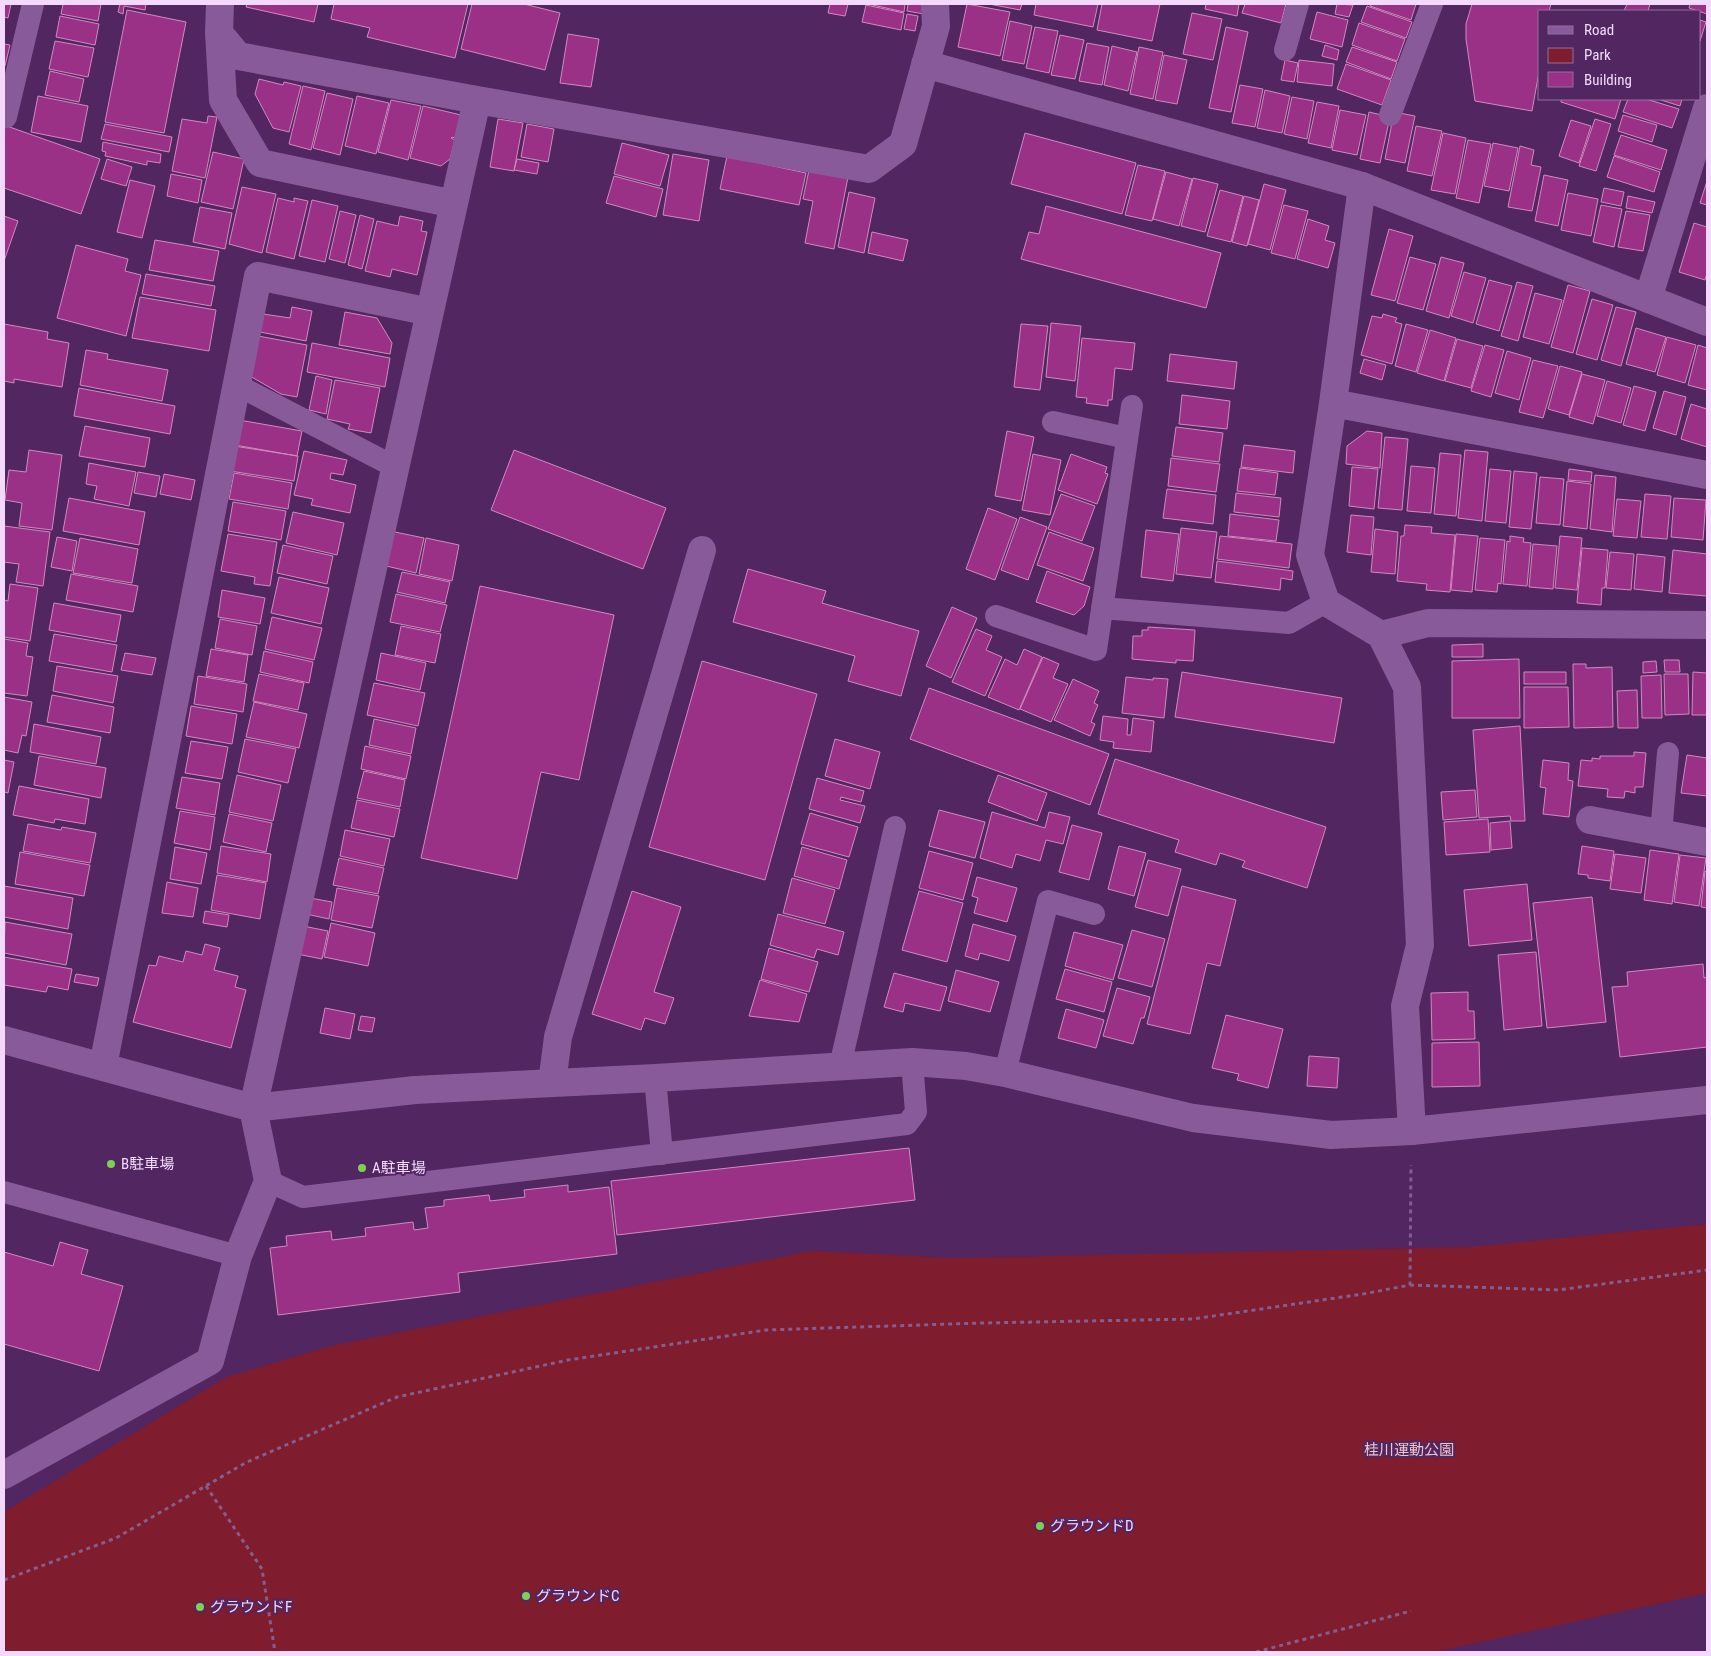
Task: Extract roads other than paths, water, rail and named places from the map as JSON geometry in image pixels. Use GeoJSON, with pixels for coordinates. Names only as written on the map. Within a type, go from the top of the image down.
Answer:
{"type":"FeatureCollection","features":[{"type":"Feature","properties":{"kind":"street"},"geometry":{"type":"LineString","coordinates":[[220,4],[219,33],[223,100],[260,163],[454,204]]}},
{"type":"Feature","properties":{"kind":"street"},"geometry":{"type":"LineString","coordinates":[[219,33],[238,56],[869,169],[903,144],[936,26],[935,4]]}},
{"type":"Feature","properties":{"kind":"street"},"geometry":{"type":"LineString","coordinates":[[925,64],[1362,186],[1707,322]]}},
{"type":"Feature","properties":{"kind":"street"},"geometry":{"type":"LineString","coordinates":[[4,1475],[210,1361],[238,1256],[268,1181],[253,1108],[477,100]]}},
{"type":"Feature","properties":{"kind":"street"},"geometry":{"type":"LineString","coordinates":[[1648,299],[1707,108]]}},
{"type":"Feature","properties":{"kind":"street"},"geometry":{"type":"LineString","coordinates":[[1362,186],[1333,403],[1310,554],[1326,602],[1381,635],[1407,686],[1420,945],[1405,1006],[1412,1131]]}},
{"type":"Feature","properties":{"kind":"street"},"geometry":{"type":"LineString","coordinates":[[103,1066],[258,276],[430,312]]}},
{"type":"Feature","properties":{"kind":"street"},"geometry":{"type":"LineString","coordinates":[[1333,403],[1707,475]]}},
{"type":"Feature","properties":{"kind":"street"},"geometry":{"type":"LineString","coordinates":[[552,1083],[558,1037],[702,550]]}},
{"type":"Feature","properties":{"kind":"street"},"geometry":{"type":"LineString","coordinates":[[1381,635],[1428,623],[1707,625]]}},
{"type":"Feature","properties":{"kind":"street"},"geometry":{"type":"LineString","coordinates":[[1590,820],[1707,842]]}},
{"type":"Feature","properties":{"kind":"street"},"geometry":{"type":"LineString","coordinates":[[4,1040],[253,1108],[415,1090],[655,1078],[912,1062],[966,1066],[1005,1073],[1194,1118],[1331,1135],[1412,1131],[1707,1100]]}},
{"type":"Feature","properties":{"kind":"lane"},"geometry":{"type":"LineString","coordinates":[[4,116],[6,117],[34,4]]}},
{"type":"Feature","properties":{"kind":"lane"},"geometry":{"type":"LineString","coordinates":[[1285,50],[1298,4]]}},
{"type":"Feature","properties":{"kind":"lane"},"geometry":{"type":"LineString","coordinates":[[1390,114],[1432,4]]}},
{"type":"Feature","properties":{"kind":"lane"},"geometry":{"type":"LineString","coordinates":[[237,385],[395,467]]}},
{"type":"Feature","properties":{"kind":"lane"},"geometry":{"type":"LineString","coordinates":[[996,616],[1096,650],[1132,406]]}},
{"type":"Feature","properties":{"kind":"lane"},"geometry":{"type":"LineString","coordinates":[[1052,422],[1127,438]]}},
{"type":"Feature","properties":{"kind":"lane"},"geometry":{"type":"LineString","coordinates":[[1102,608],[1289,623],[1326,602]]}},
{"type":"Feature","properties":{"kind":"lane"},"geometry":{"type":"LineString","coordinates":[[1661,833],[1668,753]]}},
{"type":"Feature","properties":{"kind":"lane"},"geometry":{"type":"LineString","coordinates":[[840,1066],[896,827]]}},
{"type":"Feature","properties":{"kind":"lane"},"geometry":{"type":"LineString","coordinates":[[1005,1073],[1048,901],[1094,914]]}},
{"type":"Feature","properties":{"kind":"lane"},"geometry":{"type":"LineString","coordinates":[[268,1181],[303,1197],[907,1124],[916,1112],[912,1062]]}},
{"type":"Feature","properties":{"kind":"lane"},"geometry":{"type":"LineString","coordinates":[[655,1078],[662,1154]]}},
{"type":"Feature","properties":{"kind":"lane"},"geometry":{"type":"LineString","coordinates":[[4,1192],[238,1256]]}},
{"type":"Feature","properties":{"kind":"place","name":"B駐車場"},"geometry":{"type":"Point","coordinates":[111,1164]}},
{"type":"Feature","properties":{"kind":"place","name":"A駐車場"},"geometry":{"type":"Point","coordinates":[362,1168]}},
{"type":"Feature","properties":{"kind":"place","name":"グラウンドD"},"geometry":{"type":"Point","coordinates":[1040,1526]}},
{"type":"Feature","properties":{"kind":"place","name":"グラウンドC"},"geometry":{"type":"Point","coordinates":[526,1596]}},
{"type":"Feature","properties":{"kind":"place","name":"グラウンドF"},"geometry":{"type":"Point","coordinates":[200,1607]}},
{"type":"Feature","properties":{"kind":"park label","name":"桂川運動公園"},"geometry":{"type":"Point","coordinates":[1409,1450]}}]}
